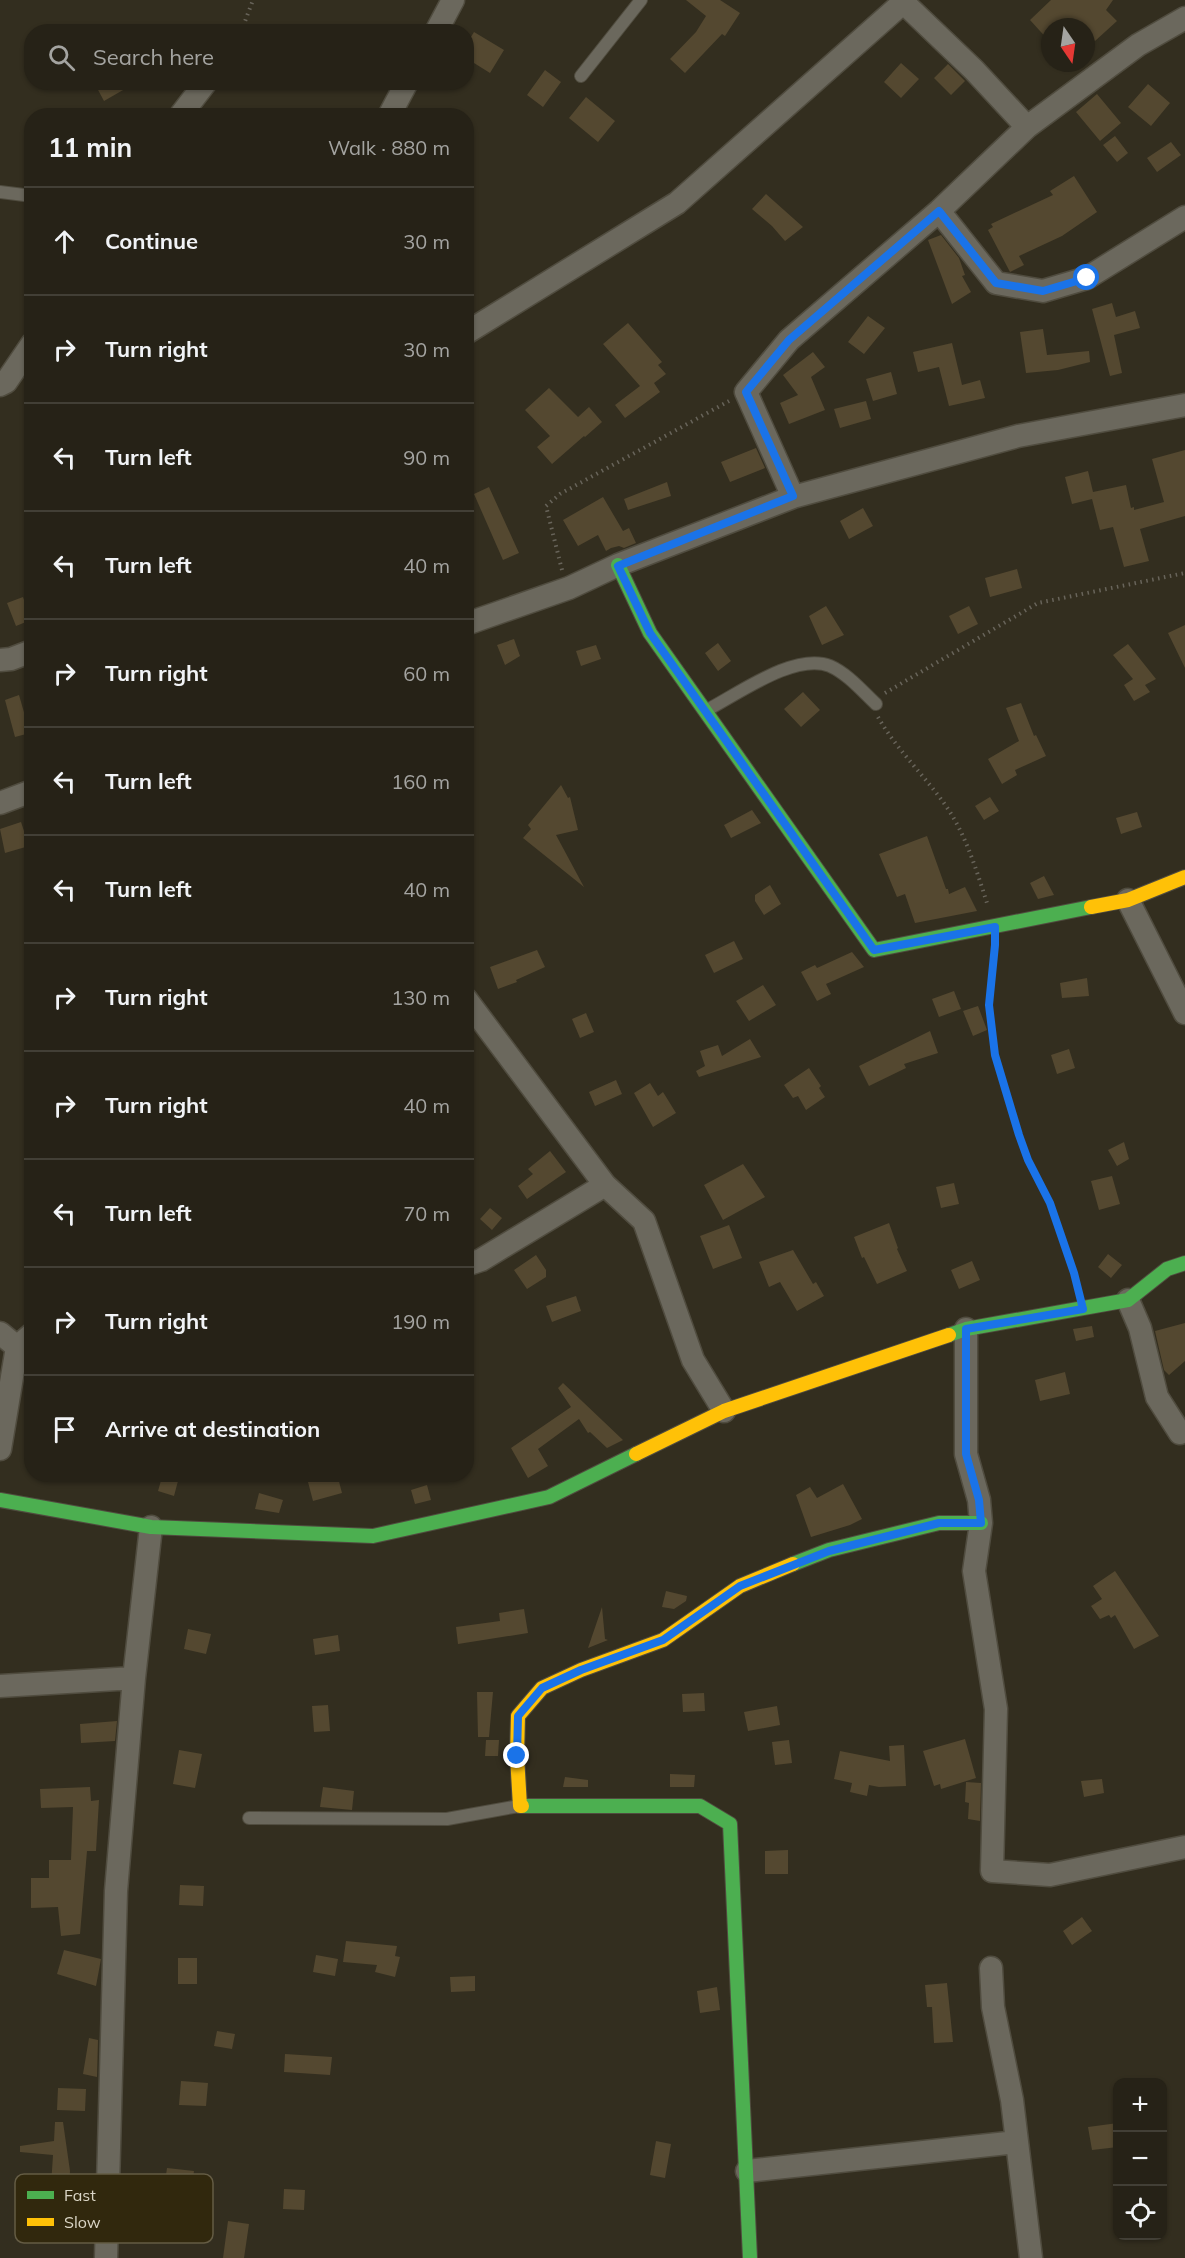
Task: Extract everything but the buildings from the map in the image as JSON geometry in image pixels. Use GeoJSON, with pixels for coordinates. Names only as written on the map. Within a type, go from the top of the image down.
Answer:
{"type":"FeatureCollection","features":[{"type":"Feature","properties":{"kind":"street"},"geometry":{"type":"LineString","coordinates":[[440,24],[453,0]]}},
{"type":"Feature","properties":{"kind":"street"},"geometry":{"type":"LineString","coordinates":[[474,328],[677,203],[905,1],[1027,127]]}},
{"type":"Feature","properties":{"kind":"street"},"geometry":{"type":"LineString","coordinates":[[793,496],[746,392],[789,340],[939,211],[1027,127],[1138,45],[1185,18]]}},
{"type":"Feature","properties":{"kind":"street"},"geometry":{"type":"LineString","coordinates":[[186,108],[200,90]]}},
{"type":"Feature","properties":{"kind":"street"},"geometry":{"type":"LineString","coordinates":[[393,108],[403,90]]}},
{"type":"Feature","properties":{"kind":"street"},"geometry":{"type":"LineString","coordinates":[[939,211],[996,283],[1043,291],[1087,278],[1185,217]]}},
{"type":"Feature","properties":{"kind":"street"},"geometry":{"type":"LineString","coordinates":[[0,385],[6,382],[24,356]]}},
{"type":"Feature","properties":{"kind":"street"},"geometry":{"type":"LineString","coordinates":[[474,621],[569,588],[793,496],[1018,436],[1185,405]]}},
{"type":"Feature","properties":{"kind":"street"},"geometry":{"type":"LineString","coordinates":[[618,566],[650,633],[874,950],[1128,900],[1185,877]]}},
{"type":"Feature","properties":{"kind":"street"},"geometry":{"type":"LineString","coordinates":[[0,660],[24,654]]}},
{"type":"Feature","properties":{"kind":"street"},"geometry":{"type":"LineString","coordinates":[[0,803],[24,794]]}},
{"type":"Feature","properties":{"kind":"street"},"geometry":{"type":"LineString","coordinates":[[1128,900],[1185,1013]]}},
{"type":"Feature","properties":{"kind":"street"},"geometry":{"type":"LineString","coordinates":[[474,1010],[605,1185],[644,1221],[693,1360],[724,1411]]}},
{"type":"Feature","properties":{"kind":"street"},"geometry":{"type":"LineString","coordinates":[[474,1262],[605,1185]]}},
{"type":"Feature","properties":{"kind":"street"},"geometry":{"type":"LineString","coordinates":[[0,1500],[151,1527],[373,1536],[549,1497],[724,1411],[966,1329],[1128,1300],[1167,1269],[1185,1263]]}},
{"type":"Feature","properties":{"kind":"street"},"geometry":{"type":"LineString","coordinates":[[1128,1300],[1140,1328],[1157,1397],[1180,1433]]}},
{"type":"Feature","properties":{"kind":"street"},"geometry":{"type":"LineString","coordinates":[[966,1329],[966,1454],[979,1500],[981,1523],[974,1571],[996,1709],[992,1871],[1050,1875],[1185,1847]]}},
{"type":"Feature","properties":{"kind":"street"},"geometry":{"type":"LineString","coordinates":[[0,1449],[16,1338]]}},
{"type":"Feature","properties":{"kind":"street"},"geometry":{"type":"LineString","coordinates":[[750,2258],[730,1824],[700,1806],[520,1806],[517,1756],[518,1716],[542,1688],[581,1670],[663,1640],[740,1586],[829,1551],[939,1523],[981,1523]]}},
{"type":"Feature","properties":{"kind":"street"},"geometry":{"type":"LineString","coordinates":[[108,2174],[116,1891],[134,1678],[151,1527]]}},
{"type":"Feature","properties":{"kind":"street"},"geometry":{"type":"LineString","coordinates":[[0,1686],[134,1678]]}},
{"type":"Feature","properties":{"kind":"street"},"geometry":{"type":"LineString","coordinates":[[991,1968],[993,2007],[1012,2100],[1031,2258]]}},
{"type":"Feature","properties":{"kind":"street"},"geometry":{"type":"LineString","coordinates":[[747,2171],[1017,2142]]}},
{"type":"Feature","properties":{"kind":"street"},"geometry":{"type":"LineString","coordinates":[[106,2243],[106,2258]]}},
{"type":"Feature","properties":{"kind":"lane"},"geometry":{"type":"LineString","coordinates":[[581,76],[641,0]]}},
{"type":"Feature","properties":{"kind":"lane"},"geometry":{"type":"LineString","coordinates":[[0,192],[24,194]]}},
{"type":"Feature","properties":{"kind":"lane"},"geometry":{"type":"LineString","coordinates":[[705,711],[779,670],[805,664],[828,665],[846,676],[876,704]]}},
{"type":"Feature","properties":{"kind":"lane"},"geometry":{"type":"LineString","coordinates":[[249,1818],[447,1819],[520,1806]]}},
{"type":"Feature","properties":{"kind":"path"},"geometry":{"type":"LineString","coordinates":[[244,24],[253,0]]}},
{"type":"Feature","properties":{"kind":"path"},"geometry":{"type":"LineString","coordinates":[[569,588],[562,570],[546,506],[560,494],[746,392]]}},
{"type":"Feature","properties":{"kind":"path"},"geometry":{"type":"LineString","coordinates":[[1083,1309],[1074,1273],[1050,1203],[1028,1160],[995,1055],[989,1005],[995,927],[969,850],[946,806],[883,725],[876,713],[876,704],[881,696],[1038,603],[1185,573]]}},
{"type":"Feature","properties":{"kind":"traffic: fast"},"geometry":{"type":"LineString","coordinates":[[618,565],[650,633],[874,950],[1091,907]]}},
{"type":"Feature","properties":{"kind":"traffic: fast"},"geometry":{"type":"LineString","coordinates":[[949,1335],[966,1329],[1128,1300],[1167,1269],[1185,1263]]}},
{"type":"Feature","properties":{"kind":"traffic: fast"},"geometry":{"type":"LineString","coordinates":[[0,1500],[151,1527],[373,1536],[549,1497],[636,1454]]}},
{"type":"Feature","properties":{"kind":"traffic: fast"},"geometry":{"type":"LineString","coordinates":[[793,1564],[829,1550],[939,1523],[981,1523]]}},
{"type":"Feature","properties":{"kind":"traffic: fast"},"geometry":{"type":"LineString","coordinates":[[522,1806],[700,1806],[730,1824],[750,2258]]}},
{"type":"Feature","properties":{"kind":"traffic: slow"},"geometry":{"type":"LineString","coordinates":[[1091,907],[1128,900],[1185,877]]}},
{"type":"Feature","properties":{"kind":"traffic: slow"},"geometry":{"type":"LineString","coordinates":[[636,1454],[724,1411],[949,1335]]}},
{"type":"Feature","properties":{"kind":"traffic: slow"},"geometry":{"type":"LineString","coordinates":[[522,1806],[520,1806],[517,1756],[518,1716],[542,1688],[581,1670],[663,1640],[740,1586],[793,1564]]}},
{"type":"Feature","properties":{"kind":"route"},"geometry":{"type":"LineString","coordinates":[[517,1756],[518,1716],[542,1688],[581,1670],[663,1640],[740,1586],[829,1551],[939,1523],[981,1523],[979,1500],[966,1454],[966,1329],[1083,1309],[1074,1273],[1050,1203],[1028,1160],[995,1055],[989,1005],[995,927],[874,950],[650,633],[618,566],[793,496],[746,392],[789,340],[939,211],[996,283],[1043,291],[1087,278]]}}]}
